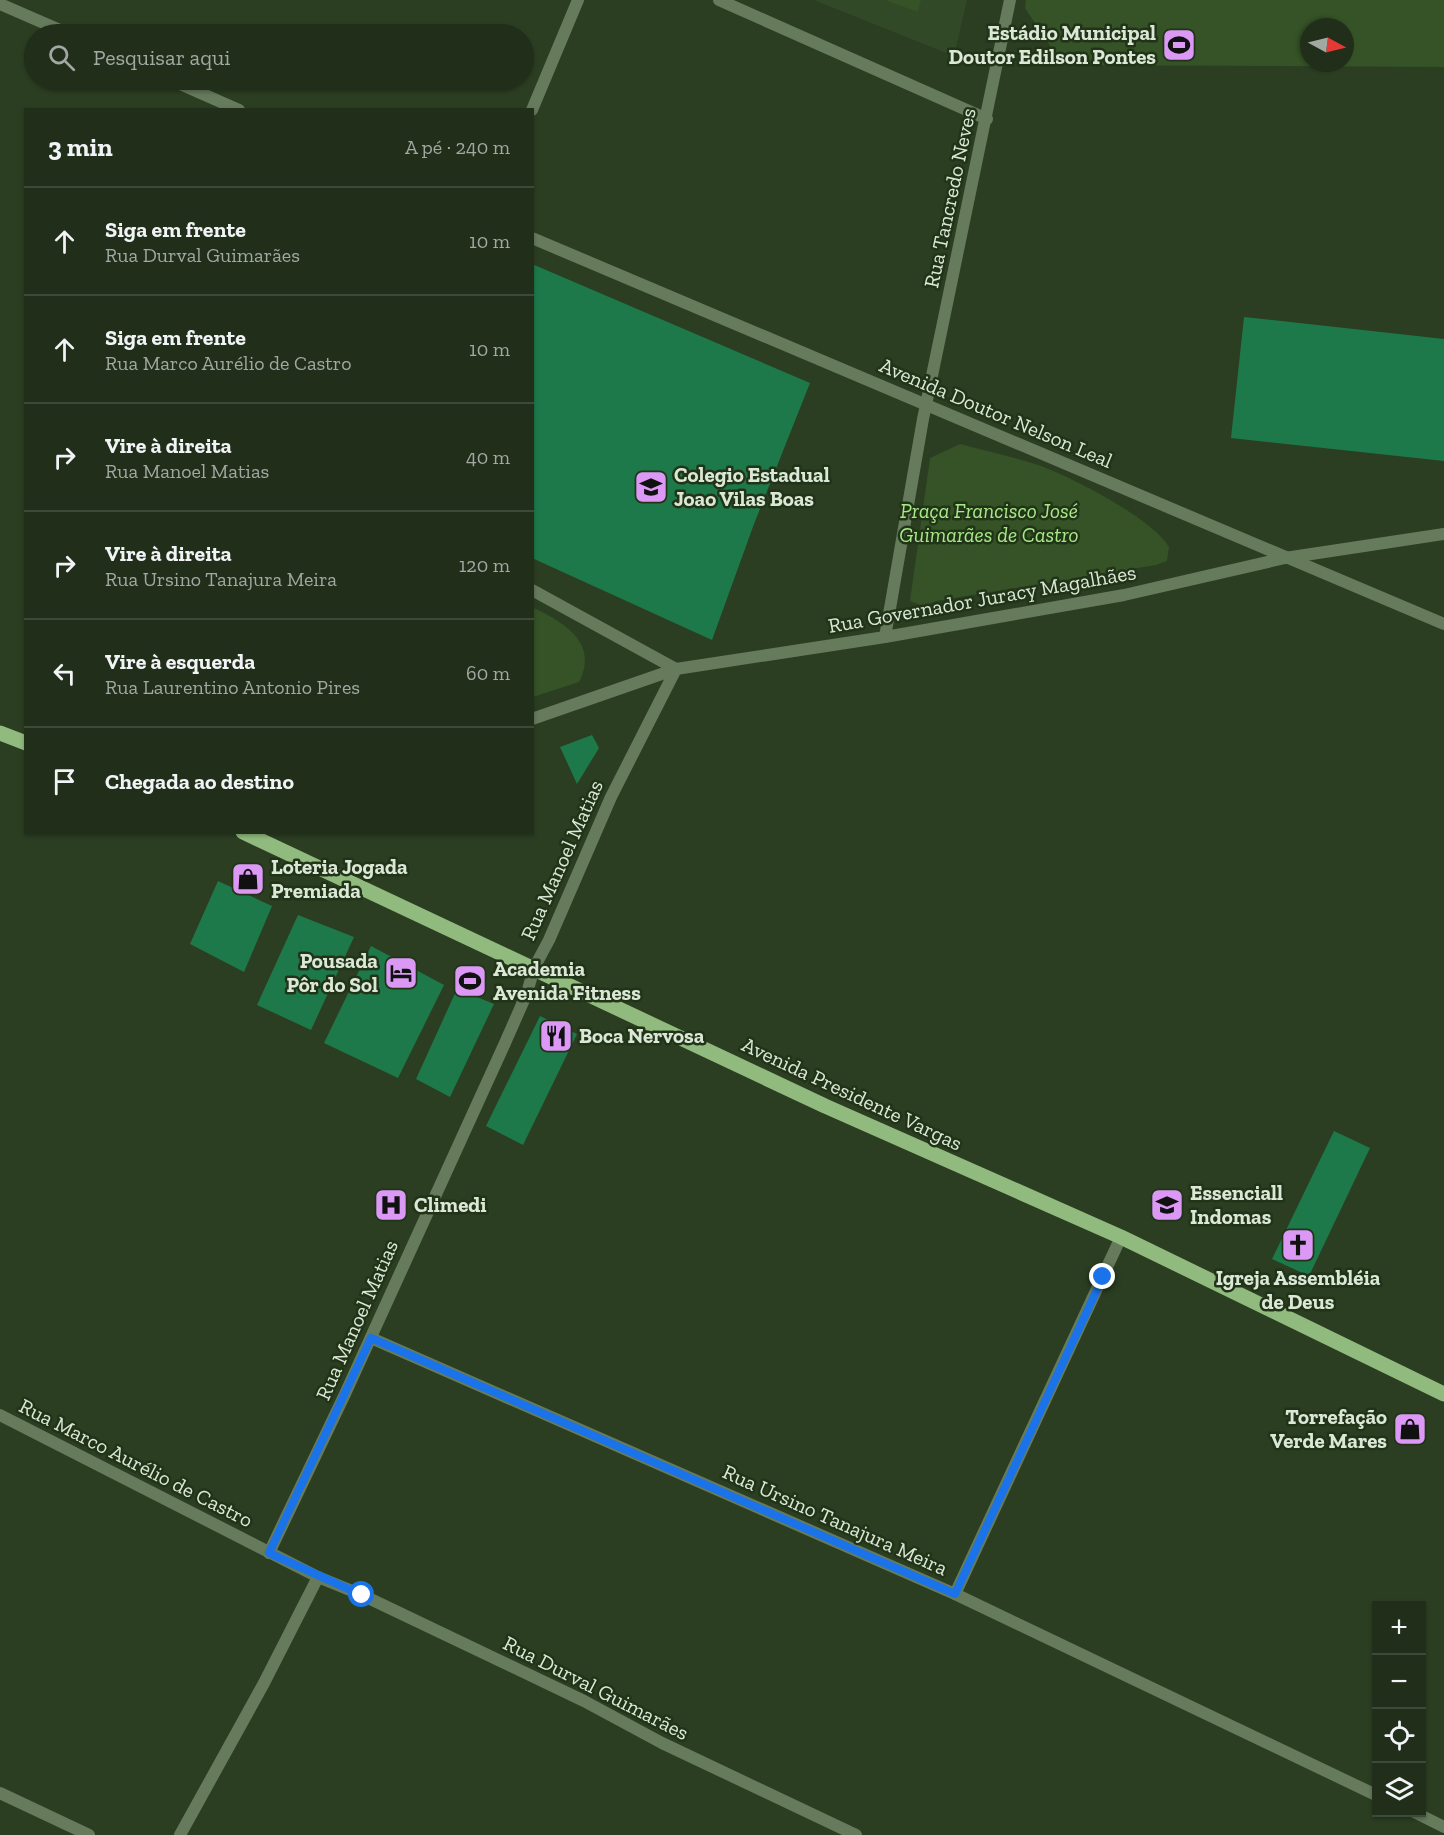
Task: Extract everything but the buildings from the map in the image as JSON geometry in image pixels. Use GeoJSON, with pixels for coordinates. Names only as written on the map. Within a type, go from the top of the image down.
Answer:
{"type":"FeatureCollection","features":[{"type":"Feature","properties":{"kind":"main road"},"geometry":{"type":"LineString","coordinates":[[0,733],[24,742]]}},
{"type":"Feature","properties":{"kind":"main road","name":"Avenida Presidente Vargas"},"geometry":{"type":"LineString","coordinates":[[247,834],[825,1106],[1121,1237],[1444,1394]]}},
{"type":"Feature","properties":{"kind":"street"},"geometry":{"type":"LineString","coordinates":[[533,108],[578,0]]}},
{"type":"Feature","properties":{"kind":"street"},"geometry":{"type":"LineString","coordinates":[[719,0],[987,119]]}},
{"type":"Feature","properties":{"kind":"street","name":"Rua Tancredo Neves"},"geometry":{"type":"LineString","coordinates":[[885,638],[903,521],[1010,0]]}},
{"type":"Feature","properties":{"kind":"street"},"geometry":{"type":"LineString","coordinates":[[0,4],[46,24]]}},
{"type":"Feature","properties":{"kind":"street"},"geometry":{"type":"LineString","coordinates":[[194,90],[234,108]]}},
{"type":"Feature","properties":{"kind":"street","name":"Avenida Doutor Nelson Leal"},"geometry":{"type":"LineString","coordinates":[[534,239],[1444,624]]}},
{"type":"Feature","properties":{"kind":"street","name":"Rua Governador Juracy Magalhães"},"geometry":{"type":"LineString","coordinates":[[534,718],[676,669],[885,638],[1125,595],[1285,558],[1444,534]]}},
{"type":"Feature","properties":{"kind":"street"},"geometry":{"type":"LineString","coordinates":[[534,591],[676,669]]}},
{"type":"Feature","properties":{"kind":"street","name":"Rua Manoel Matias"},"geometry":{"type":"LineString","coordinates":[[269,1553],[371,1338],[505,1043],[527,993],[534,968],[549,940],[611,797],[676,669]]}},
{"type":"Feature","properties":{"kind":"street"},"geometry":{"type":"LineString","coordinates":[[955,1594],[1121,1237]]}},
{"type":"Feature","properties":{"kind":"street","name":"Rua Ursino Tanajura Meira"},"geometry":{"type":"LineString","coordinates":[[371,1338],[955,1594],[1372,1793]]}},
{"type":"Feature","properties":{"kind":"street","name":"Rua Marco Aurélio de Castro"},"geometry":{"type":"LineString","coordinates":[[0,1415],[318,1577]]}},
{"type":"Feature","properties":{"kind":"street"},"geometry":{"type":"LineString","coordinates":[[180,1835],[264,1683],[318,1577]]}},
{"type":"Feature","properties":{"kind":"street","name":"Rua Durval Guimarães"},"geometry":{"type":"LineString","coordinates":[[318,1577],[584,1701],[662,1743],[856,1835]]}},
{"type":"Feature","properties":{"kind":"street"},"geometry":{"type":"LineString","coordinates":[[0,1793],[89,1835]]}},
{"type":"Feature","properties":{"kind":"street"},"geometry":{"type":"LineString","coordinates":[[1424,1817],[1444,1827]]}},
{"type":"Feature","properties":{"kind":"shaded area"},"geometry":{"type":"Polygon","coordinates":[[[814,0],[967,0],[954,56],[814,0]]]}},
{"type":"Feature","properties":{"kind":"green space"},"geometry":{"type":"Polygon","coordinates":[[[885,0],[921,0],[918,12],[885,0]]]}},
{"type":"Feature","properties":{"kind":"green space","name":"Estádio Municipal Doutor Edilson Pontes"},"geometry":{"type":"Polygon","coordinates":[[[1026,0],[1444,0],[1444,67],[1354,67],[1354,18],[1300,18],[1300,66],[1063,65],[1025,8],[1026,0]]]}},
{"type":"Feature","properties":{"kind":"green space","name":"Praça Francisco José Guimarães de Castro"},"geometry":{"type":"Polygon","coordinates":[[[960,444],[1041,466],[1111,500],[1160,536],[1169,547],[1167,561],[1156,565],[936,601],[923,606],[910,601],[930,458],[960,444]]]}},
{"type":"Feature","properties":{"kind":"green space"},"geometry":{"type":"Polygon","coordinates":[[[534,608],[566,627],[581,645],[585,656],[579,682],[534,697],[534,608]]]}},
{"type":"Feature","properties":{"kind":"place","name":"Estádio Municipal Doutor Edilson Pontes"},"geometry":{"type":"Point","coordinates":[1179,45]}},
{"type":"Feature","properties":{"kind":"place","name":"Colegio Estadual Joao Vilas Boas"},"geometry":{"type":"Point","coordinates":[651,487]}},
{"type":"Feature","properties":{"kind":"place","name":"Loteria Jogada Premiada"},"geometry":{"type":"Point","coordinates":[248,879]}},
{"type":"Feature","properties":{"kind":"place","name":"Pousada Pôr do Sol"},"geometry":{"type":"Point","coordinates":[401,973]}},
{"type":"Feature","properties":{"kind":"place","name":"Academia Avenida Fitness"},"geometry":{"type":"Point","coordinates":[470,981]}},
{"type":"Feature","properties":{"kind":"place","name":"Boca Nervosa"},"geometry":{"type":"Point","coordinates":[556,1036]}},
{"type":"Feature","properties":{"kind":"place","name":"Climedi"},"geometry":{"type":"Point","coordinates":[391,1205]}},
{"type":"Feature","properties":{"kind":"place","name":"Essenciall Indomas"},"geometry":{"type":"Point","coordinates":[1167,1205]}},
{"type":"Feature","properties":{"kind":"place","name":"Igreja Assembléia de Deus"},"geometry":{"type":"Point","coordinates":[1298,1245]}},
{"type":"Feature","properties":{"kind":"place","name":"Torrefação Verde Mares"},"geometry":{"type":"Point","coordinates":[1410,1429]}},
{"type":"Feature","properties":{"kind":"route"},"geometry":{"type":"LineString","coordinates":[[362,1595],[269,1553],[371,1338],[955,1594],[1030,1428],[1103,1277]]}}]}
